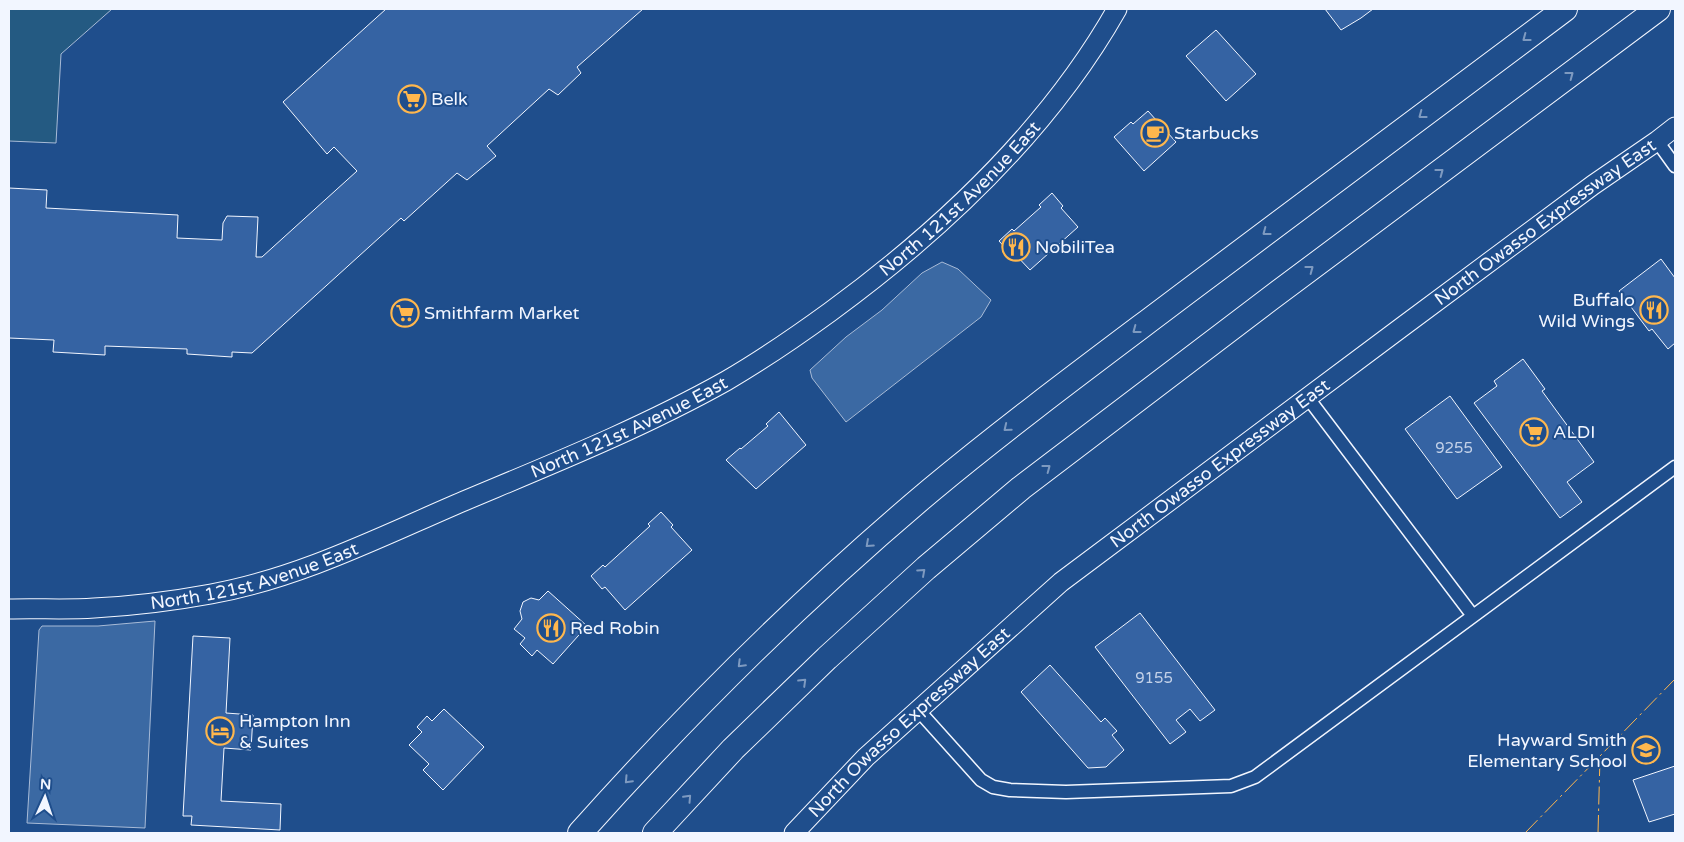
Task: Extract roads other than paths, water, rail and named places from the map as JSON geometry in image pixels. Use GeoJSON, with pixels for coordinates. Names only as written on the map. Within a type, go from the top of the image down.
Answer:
{"type":"FeatureCollection","features":[{"type":"Feature","properties":{"kind":"highway"},"geometry":{"type":"LineString","coordinates":[[580,833],[689,716],[776,630],[930,491],[1023,415],[1565,9]]}},
{"type":"Feature","properties":{"kind":"highway"},"geometry":{"type":"LineString","coordinates":[[655,833],[733,749],[827,658],[926,568],[1022,488],[1271,298],[1658,9]]}},
{"type":"Feature","properties":{"kind":"street","name":"North 121st Avenue East"},"geometry":{"type":"LineString","coordinates":[[9,609],[94,608],[149,603],[214,593],[273,578],[328,560],[605,442],[667,413],[728,380],[800,334],[863,288],[970,194],[1015,149],[1059,96],[1097,45],[1117,9]]}},
{"type":"Feature","properties":{"kind":"street","name":"North Owasso Expressway East"},"geometry":{"type":"LineString","coordinates":[[794,833],[866,757],[1061,582],[1593,185],[1675,127]]}},
{"type":"Feature","properties":{"kind":"street"},"geometry":{"type":"LineString","coordinates":[[1657,141],[1675,166]]}},
{"type":"Feature","properties":{"kind":"street"},"geometry":{"type":"LineString","coordinates":[[1308,398],[1473,616]]}},
{"type":"Feature","properties":{"kind":"street"},"geometry":{"type":"LineString","coordinates":[[919,711],[980,780],[993,787],[1010,790],[1066,792],[1232,786],[1255,777],[1675,467]]}},
{"type":"Feature","properties":{"kind":"place","name":"Belk"},"geometry":{"type":"Point","coordinates":[412,99]}},
{"type":"Feature","properties":{"kind":"place","name":"Starbucks"},"geometry":{"type":"Point","coordinates":[1155,133]}},
{"type":"Feature","properties":{"kind":"place","name":"NobiliTea"},"geometry":{"type":"Point","coordinates":[1016,247]}},
{"type":"Feature","properties":{"kind":"place","name":"Buffalo Wild Wings"},"geometry":{"type":"Point","coordinates":[1654,310]}},
{"type":"Feature","properties":{"kind":"place","name":"Smithfarm Market"},"geometry":{"type":"Point","coordinates":[405,313]}},
{"type":"Feature","properties":{"kind":"place","name":"ALDI"},"geometry":{"type":"Point","coordinates":[1534,432]}},
{"type":"Feature","properties":{"kind":"place","name":"Red Robin"},"geometry":{"type":"Point","coordinates":[551,628]}},
{"type":"Feature","properties":{"kind":"place","name":"Hampton Inn & Suites"},"geometry":{"type":"Point","coordinates":[220,731]}},
{"type":"Feature","properties":{"kind":"place","name":"Hayward Smith Elementary School"},"geometry":{"type":"Point","coordinates":[1646,750]}}]}
